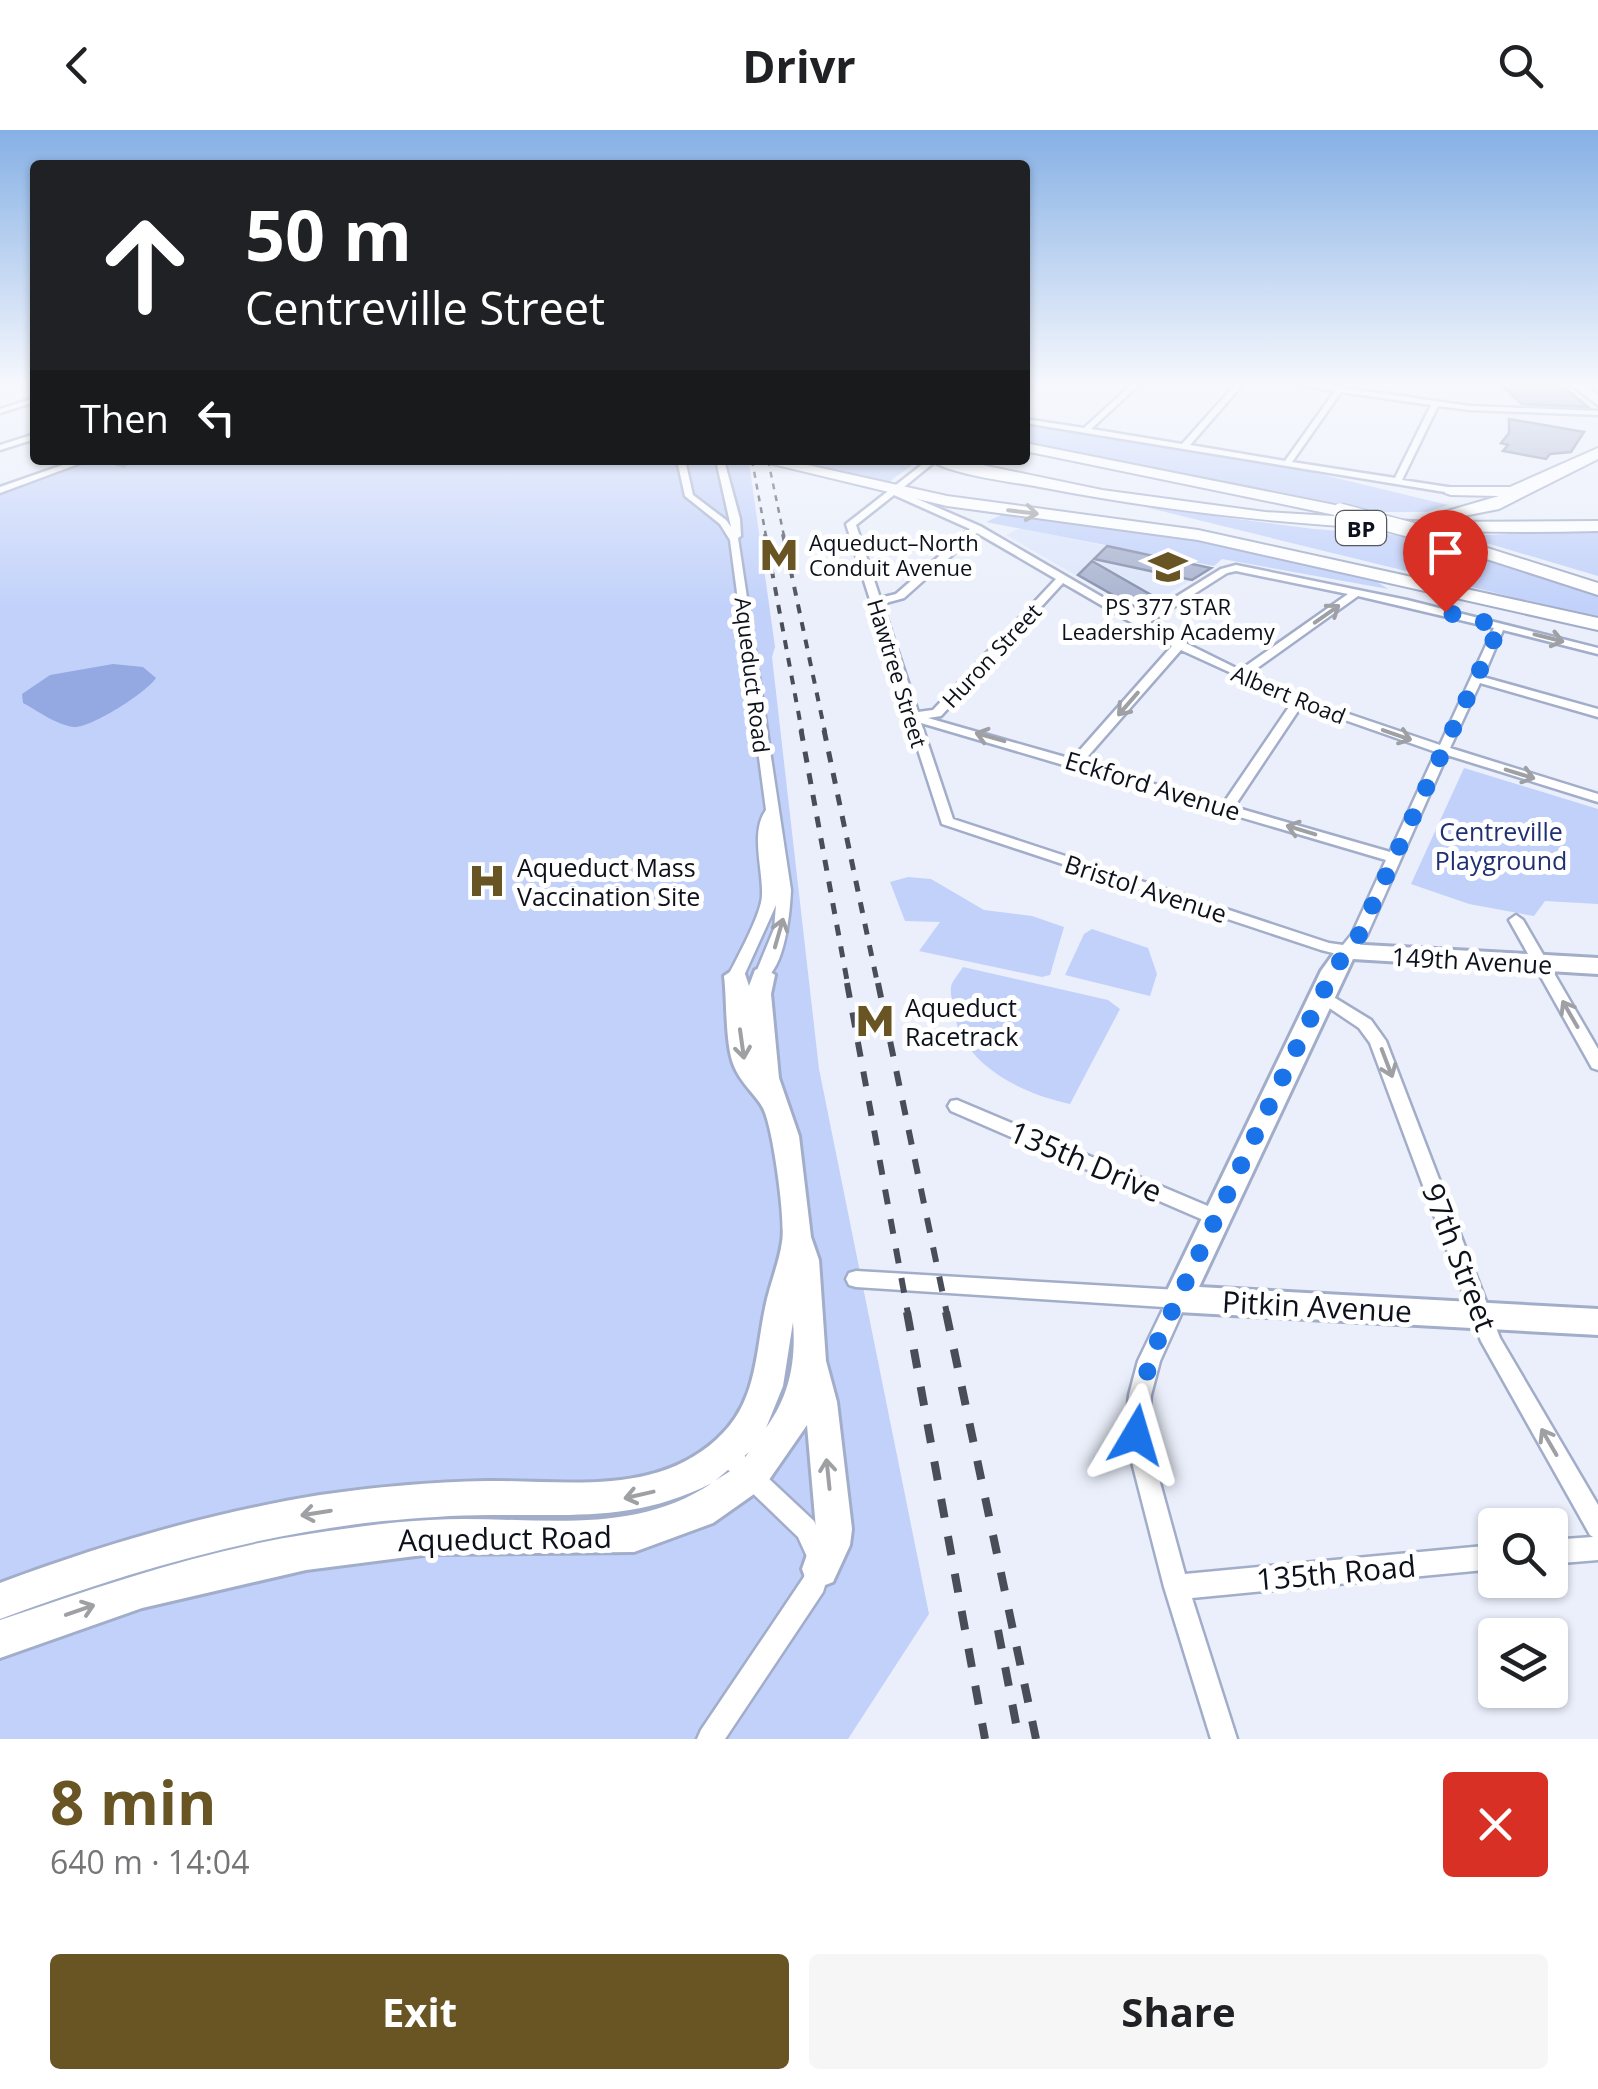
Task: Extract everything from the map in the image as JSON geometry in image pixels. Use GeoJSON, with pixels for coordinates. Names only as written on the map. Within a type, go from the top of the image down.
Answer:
{"type":"FeatureCollection","features":[{"type":"Feature","properties":{"kind":"highway"},"geometry":{"type":"LineString","coordinates":[[1083,459],[1348,511],[1598,580]]}},
{"type":"Feature","properties":{"kind":"highway"},"geometry":{"type":"LineString","coordinates":[[1127,493],[1369,517],[1446,515],[1493,506],[1589,459]]}},
{"type":"Feature","properties":{"kind":"highway"},"geometry":{"type":"LineString","coordinates":[[785,465],[892,491],[1198,535],[1598,625]]}},
{"type":"Feature","properties":{"kind":"highway","name":"BP"},"geometry":{"type":"LineString","coordinates":[[953,465],[1144,504],[1299,523],[1424,530],[1598,526]]}},
{"type":"Feature","properties":{"kind":"highway","name":"BP"},"geometry":{"type":"LineString","coordinates":[[990,465],[1127,493],[1260,512],[1369,521],[1598,518]]}},
{"type":"Feature","properties":{"kind":"highway"},"geometry":{"type":"LineString","coordinates":[[992,473],[1598,625]]}},
{"type":"Feature","properties":{"kind":"highway"},"geometry":{"type":"LineString","coordinates":[[1451,490],[1499,494],[1531,486]]}},
{"type":"Feature","properties":{"kind":"highway"},"geometry":{"type":"LineString","coordinates":[[1451,490],[1485,498],[1493,506]]}},
{"type":"Feature","properties":{"kind":"highway"},"geometry":{"type":"LineString","coordinates":[[1452,539],[1598,589]]}},
{"type":"Feature","properties":{"kind":"street"},"geometry":{"type":"LineString","coordinates":[[1260,459],[1451,490]]}},
{"type":"Feature","properties":{"kind":"street"},"geometry":{"type":"LineString","coordinates":[[1288,464],[1291,459]]}},
{"type":"Feature","properties":{"kind":"street"},"geometry":{"type":"LineString","coordinates":[[1397,482],[1408,459]]}},
{"type":"Feature","properties":{"kind":"street"},"geometry":{"type":"LineString","coordinates":[[0,490],[71,465]]}},
{"type":"Feature","properties":{"kind":"street"},"geometry":{"type":"LineString","coordinates":[[682,465],[687,493],[724,522],[735,540]]}},
{"type":"Feature","properties":{"kind":"street","name":"Aqueduct Road"},"geometry":{"type":"LineString","coordinates":[[0,1601],[155,1550],[321,1512],[462,1499],[603,1501],[634,1496],[739,1464],[779,1442],[796,1413],[811,1357],[804,1260],[797,1237],[786,1136],[766,1078],[759,994],[781,929],[785,902],[735,519],[721,465]]}},
{"type":"Feature","properties":{"kind":"street"},"geometry":{"type":"LineString","coordinates":[[892,491],[928,465]]}},
{"type":"Feature","properties":{"kind":"street"},"geometry":{"type":"LineString","coordinates":[[705,509],[720,498],[722,476]]}},
{"type":"Feature","properties":{"kind":"street","name":"Hawtree Street"},"geometry":{"type":"LineString","coordinates":[[892,491],[852,524],[946,821]]}},
{"type":"Feature","properties":{"kind":"street","name":"Albert Road"},"geometry":{"type":"LineString","coordinates":[[892,491],[977,528],[1179,646],[1299,701],[1598,798]]}},
{"type":"Feature","properties":{"kind":"street"},"geometry":{"type":"LineString","coordinates":[[876,602],[900,596],[977,528]]}},
{"type":"Feature","properties":{"kind":"street"},"geometry":{"type":"LineString","coordinates":[[1141,624],[1231,568],[1598,650]]}},
{"type":"Feature","properties":{"kind":"street","name":"Huron Street"},"geometry":{"type":"LineString","coordinates":[[910,716],[937,713],[1064,578]]}},
{"type":"Feature","properties":{"kind":"street"},"geometry":{"type":"LineString","coordinates":[[1240,675],[1356,593]]}},
{"type":"Feature","properties":{"kind":"street"},"geometry":{"type":"LineString","coordinates":[[1224,1739],[1176,1586],[1136,1435],[1140,1395],[1150,1361],[1215,1217],[1322,995],[1359,935],[1500,626]]}},
{"type":"Feature","properties":{"kind":"street"},"geometry":{"type":"LineString","coordinates":[[1076,762],[1179,646]]}},
{"type":"Feature","properties":{"kind":"street"},"geometry":{"type":"LineString","coordinates":[[1475,678],[1598,714]]}},
{"type":"Feature","properties":{"kind":"street"},"geometry":{"type":"LineString","coordinates":[[1227,807],[1299,701]]}},
{"type":"Feature","properties":{"kind":"street","name":"Eckford Avenue"},"geometry":{"type":"LineString","coordinates":[[910,716],[1394,858]]}},
{"type":"Feature","properties":{"kind":"street","name":"Aqueduct Road"},"geometry":{"type":"LineString","coordinates":[[770,809],[765,832],[770,901],[736,976],[746,1064],[773,1103]]}},
{"type":"Feature","properties":{"kind":"street","name":"Bristol Avenue"},"geometry":{"type":"LineString","coordinates":[[946,821],[1347,952]]}},
{"type":"Feature","properties":{"kind":"street"},"geometry":{"type":"LineString","coordinates":[[1516,920],[1598,1064]]}},
{"type":"Feature","properties":{"kind":"street","name":"149th Avenue"},"geometry":{"type":"LineString","coordinates":[[1347,952],[1598,966]]}},
{"type":"Feature","properties":{"kind":"street","name":"97th Street"},"geometry":{"type":"LineString","coordinates":[[1322,995],[1365,1024],[1378,1041],[1491,1341],[1598,1527]]}},
{"type":"Feature","properties":{"kind":"street","name":"135th Drive"},"geometry":{"type":"LineString","coordinates":[[957,1106],[1215,1217]]}},
{"type":"Feature","properties":{"kind":"street","name":"Aqueduct Road"},"geometry":{"type":"LineString","coordinates":[[0,1639],[161,1584],[339,1546],[461,1535],[595,1538],[634,1534],[701,1511],[739,1464],[752,1421],[768,1390],[781,1304],[797,1237]]}},
{"type":"Feature","properties":{"kind":"street","name":"Pitkin Avenue"},"geometry":{"type":"LineString","coordinates":[[856,1279],[1598,1322]]}},
{"type":"Feature","properties":{"kind":"street"},"geometry":{"type":"LineString","coordinates":[[710,1739],[832,1545],[834,1529],[821,1402],[811,1357]]}},
{"type":"Feature","properties":{"kind":"street"},"geometry":{"type":"LineString","coordinates":[[739,1464],[806,1529],[819,1552],[820,1569]]}},
{"type":"Feature","properties":{"kind":"street"},"geometry":{"type":"LineString","coordinates":[[1568,1550],[1598,1548]]}},
{"type":"Feature","properties":{"kind":"street","name":"135th Road"},"geometry":{"type":"LineString","coordinates":[[1176,1586],[1478,1559]]}},
{"type":"Feature","properties":{"kind":"shaded area"},"geometry":{"type":"Polygon","coordinates":[[[1020,528],[1211,568],[1139,612],[1006,535],[1020,528]]]}},
{"type":"Feature","properties":{"kind":"shaded area"},"geometry":{"type":"Polygon","coordinates":[[[113,664],[143,667],[156,678],[118,708],[83,726],[62,724],[23,703],[22,694],[50,675],[113,664]]]}},
{"type":"Feature","properties":{"kind":"green space"},"geometry":{"type":"Polygon","coordinates":[[[1108,459],[1237,459],[1299,469],[1448,505],[1427,512],[1383,512],[1108,459]]]}},
{"type":"Feature","properties":{"kind":"green space"},"geometry":{"type":"Polygon","coordinates":[[[81,465],[749,465],[775,647],[772,657],[819,1069],[929,1614],[848,1739],[0,1739],[0,494],[81,465]]]}},
{"type":"Feature","properties":{"kind":"green space"},"geometry":{"type":"Polygon","coordinates":[[[805,465],[912,465],[886,484],[805,465]]]}},
{"type":"Feature","properties":{"kind":"green space"},"geometry":{"type":"Polygon","coordinates":[[[1145,507],[1314,529],[1413,536],[1598,594],[1598,618],[1145,507]]]}},
{"type":"Feature","properties":{"kind":"green space"},"geometry":{"type":"Polygon","coordinates":[[[1001,515],[1203,539],[1368,576],[1388,589],[1222,559],[1214,566],[986,522],[1001,515]]]}},
{"type":"Feature","properties":{"kind":"green space"},"geometry":{"type":"Polygon","coordinates":[[[1598,530],[1598,576],[1463,536],[1598,530]]]}},
{"type":"Feature","properties":{"kind":"green space","name":"Centreville Playground"},"geometry":{"type":"Polygon","coordinates":[[[1464,768],[1598,809],[1598,904],[1545,901],[1534,916],[1469,904],[1411,884],[1464,768]]]}},
{"type":"Feature","properties":{"kind":"green space"},"geometry":{"type":"Polygon","coordinates":[[[908,877],[931,879],[984,910],[1032,916],[1064,927],[1050,975],[1042,977],[919,951],[940,922],[905,921],[890,882],[908,877]]]}},
{"type":"Feature","properties":{"kind":"green space"},"geometry":{"type":"Polygon","coordinates":[[[1092,929],[1148,948],[1157,974],[1150,996],[1065,975],[1084,934],[1092,929]]]}},
{"type":"Feature","properties":{"kind":"green space"},"geometry":{"type":"Polygon","coordinates":[[[963,967],[1108,1000],[1120,1009],[1070,1104],[1014,1084],[981,1062],[968,1047],[959,1030],[951,993],[963,967]]]}},
{"type":"Feature","properties":{"kind":"building"},"geometry":{"type":"Polygon","coordinates":[[[1107,546],[1211,568],[1192,580],[1094,559],[1107,546]]]}},
{"type":"Feature","properties":{"kind":"building"},"geometry":{"type":"Polygon","coordinates":[[[1092,561],[1160,600],[1141,611],[1078,575],[1092,561]]]}},
{"type":"Feature","properties":{"kind":"railway"},"geometry":{"type":"LineString","coordinates":[[753,465],[766,536]]}},
{"type":"Feature","properties":{"kind":"railway"},"geometry":{"type":"LineString","coordinates":[[769,465],[784,536]]}},
{"type":"Feature","properties":{"kind":"railway"},"geometry":{"type":"LineString","coordinates":[[765,534],[802,732]]}},
{"type":"Feature","properties":{"kind":"railway"},"geometry":{"type":"LineString","coordinates":[[783,534],[825,732]]}},
{"type":"Feature","properties":{"kind":"railway"},"geometry":{"type":"LineString","coordinates":[[801,730],[848,986]]}},
{"type":"Feature","properties":{"kind":"railway"},"geometry":{"type":"LineString","coordinates":[[824,730],[878,986]]}},
{"type":"Feature","properties":{"kind":"railway"},"geometry":{"type":"LineString","coordinates":[[847,983],[908,1314]]}},
{"type":"Feature","properties":{"kind":"railway"},"geometry":{"type":"LineString","coordinates":[[878,983],[947,1314]]}},
{"type":"Feature","properties":{"kind":"railway"},"geometry":{"type":"LineString","coordinates":[[907,1312],[985,1739]]}},
{"type":"Feature","properties":{"kind":"railway"},"geometry":{"type":"LineString","coordinates":[[946,1312],[1036,1739]]}},
{"type":"Feature","properties":{"kind":"railway"},"geometry":{"type":"LineString","coordinates":[[998,1630],[1019,1739]]}},
{"type":"Feature","properties":{"kind":"place","name":"Aqueduct–North Conduit Avenue"},"geometry":{"type":"Point","coordinates":[779,555]}},
{"type":"Feature","properties":{"kind":"place","name":"PS 377 STAR Leadership Academy"},"geometry":{"type":"Point","coordinates":[1168,567]}},
{"type":"Feature","properties":{"kind":"place","name":"Aqueduct Mass Vaccination Site"},"geometry":{"type":"Point","coordinates":[487,881]}},
{"type":"Feature","properties":{"kind":"place","name":"Aqueduct Racetrack"},"geometry":{"type":"Point","coordinates":[875,1021]}},
{"type":"Feature","properties":{"kind":"route"},"geometry":{"type":"LineString","coordinates":[[1136,1435],[1140,1395],[1155,1347],[1333,971],[1359,935],[1500,626],[1445,612]]}}]}
